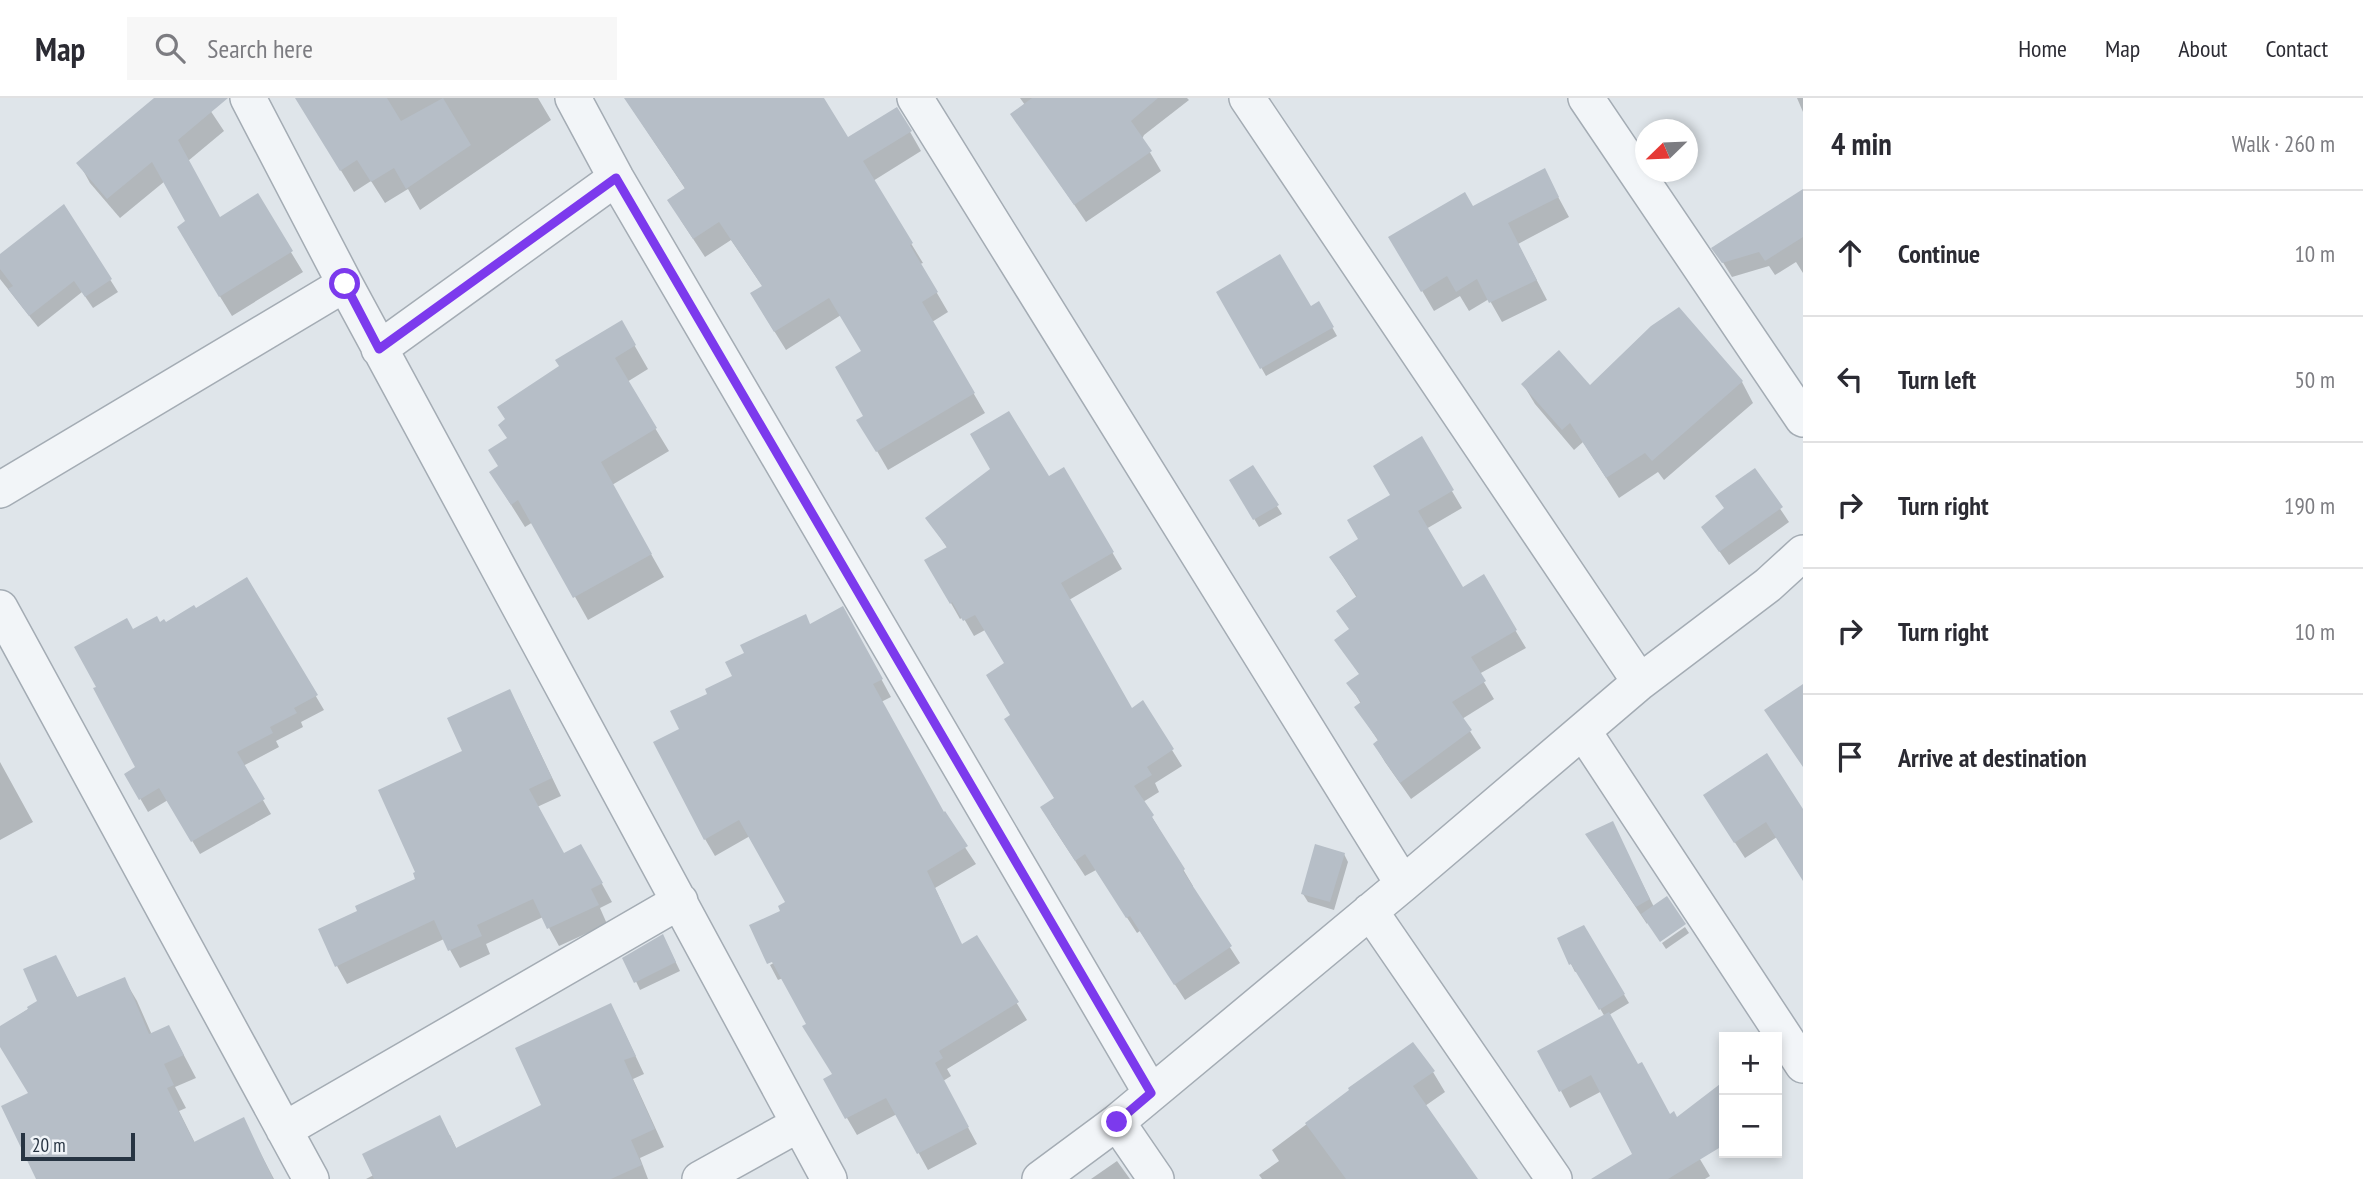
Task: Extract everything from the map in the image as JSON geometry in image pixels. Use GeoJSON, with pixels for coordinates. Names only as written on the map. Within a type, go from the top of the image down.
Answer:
{"type":"FeatureCollection","features":[{"type":"Feature","properties":{"kind":"street"},"geometry":{"type":"LineString","coordinates":[[248,98],[379,349],[829,1179]]}},
{"type":"Feature","properties":{"kind":"street"},"geometry":{"type":"LineString","coordinates":[[573,98],[616,178],[1151,1093]]}},
{"type":"Feature","properties":{"kind":"street"},"geometry":{"type":"LineString","coordinates":[[915,98],[1403,884]]}},
{"type":"Feature","properties":{"kind":"street"},"geometry":{"type":"LineString","coordinates":[[1586,98],[1803,419]]}},
{"type":"Feature","properties":{"kind":"street"},"geometry":{"type":"LineString","coordinates":[[1258,102],[1640,682]]}},
{"type":"Feature","properties":{"kind":"street"},"geometry":{"type":"LineString","coordinates":[[379,349],[616,178]]}},
{"type":"Feature","properties":{"kind":"street"},"geometry":{"type":"LineString","coordinates":[[0,490],[345,284]]}},
{"type":"Feature","properties":{"kind":"street"},"geometry":{"type":"LineString","coordinates":[[1040,1179],[1117,1122],[1640,682],[1768,586],[1803,553]]}},
{"type":"Feature","properties":{"kind":"street"},"geometry":{"type":"LineString","coordinates":[[0,608],[311,1179]]}},
{"type":"Feature","properties":{"kind":"street"},"geometry":{"type":"LineString","coordinates":[[1583,731],[1803,1065]]}},
{"type":"Feature","properties":{"kind":"street"},"geometry":{"type":"LineString","coordinates":[[284,1129],[680,901]]}},
{"type":"Feature","properties":{"kind":"street"},"geometry":{"type":"LineString","coordinates":[[1370,911],[1554,1179]]}},
{"type":"Feature","properties":{"kind":"street"},"geometry":{"type":"LineString","coordinates":[[1117,1122],[1156,1179]]}},
{"type":"Feature","properties":{"kind":"street"},"geometry":{"type":"LineString","coordinates":[[700,1179],[799,1124]]}},
{"type":"Feature","properties":{"kind":"building"},"geometry":{"type":"Polygon","coordinates":[[[154,98],[228,98],[178,140],[220,217],[258,193],[293,251],[219,297],[177,227],[185,221],[152,162],[107,199],[76,163],[154,98]]]}},
{"type":"Feature","properties":{"kind":"building"},"geometry":{"type":"Polygon","coordinates":[[[295,98],[387,98],[401,121],[443,98],[471,145],[406,189],[394,168],[371,182],[357,160],[340,171],[295,98]]]}},
{"type":"Feature","properties":{"kind":"building"},"geometry":{"type":"Polygon","coordinates":[[[624,98],[824,98],[848,137],[897,107],[912,131],[863,161],[913,243],[910,245],[938,292],[922,302],[975,393],[876,452],[856,420],[863,416],[835,367],[861,351],[829,298],[774,332],[750,293],[762,286],[719,222],[693,239],[667,200],[685,188],[624,98]]]}},
{"type":"Feature","properties":{"kind":"building"},"geometry":{"type":"Polygon","coordinates":[[[1032,98],[1158,98],[1131,121],[1152,151],[1074,205],[1010,114],[1032,98]]]}},
{"type":"Feature","properties":{"kind":"building"},"geometry":{"type":"Polygon","coordinates":[[[1545,168],[1559,197],[1508,223],[1537,280],[1489,303],[1477,279],[1456,292],[1447,276],[1421,292],[1388,237],[1465,192],[1473,206],[1545,168]]]}},
{"type":"Feature","properties":{"kind":"building"},"geometry":{"type":"Polygon","coordinates":[[[1803,189],[1803,237],[1765,261],[1759,252],[1722,263],[1711,248],[1803,189]]]}},
{"type":"Feature","properties":{"kind":"building"},"geometry":{"type":"Polygon","coordinates":[[[64,204],[112,279],[85,297],[74,281],[29,316],[8,289],[13,286],[0,269],[0,254],[64,204]]]}},
{"type":"Feature","properties":{"kind":"building"},"geometry":{"type":"Polygon","coordinates":[[[1280,254],[1311,306],[1319,301],[1334,327],[1260,369],[1216,292],[1280,254]]]}},
{"type":"Feature","properties":{"kind":"building"},"geometry":{"type":"Polygon","coordinates":[[[1679,307],[1743,381],[1652,461],[1645,453],[1606,478],[1570,423],[1562,430],[1521,384],[1559,350],[1590,385],[1651,326],[1679,307]]]}},
{"type":"Feature","properties":{"kind":"building"},"geometry":{"type":"Polygon","coordinates":[[[622,320],[636,345],[615,358],[657,428],[601,462],[652,554],[573,598],[518,500],[511,505],[489,472],[498,466],[488,450],[507,438],[498,425],[505,419],[497,407],[559,366],[555,360],[622,320]]]}},
{"type":"Feature","properties":{"kind":"building"},"geometry":{"type":"Polygon","coordinates":[[[1009,411],[1049,476],[1064,467],[1114,552],[1061,583],[1132,708],[1143,700],[1174,749],[1147,767],[1152,775],[1134,786],[1154,815],[1152,817],[1185,869],[1183,871],[1232,946],[1174,985],[1130,916],[1126,918],[1085,854],[1075,861],[1040,807],[1054,798],[1004,719],[1010,715],[986,675],[1004,663],[975,615],[963,621],[924,560],[947,547],[925,518],[990,469],[970,434],[1009,411]]]}},
{"type":"Feature","properties":{"kind":"building"},"geometry":{"type":"Polygon","coordinates":[[[1422,436],[1454,490],[1418,511],[1463,587],[1484,574],[1517,630],[1471,657],[1486,681],[1452,702],[1472,730],[1400,783],[1373,744],[1378,740],[1354,707],[1361,702],[1346,683],[1359,674],[1334,640],[1349,629],[1336,611],[1357,596],[1329,557],[1358,539],[1347,520],[1390,495],[1373,466],[1422,436]]]}},
{"type":"Feature","properties":{"kind":"building"},"geometry":{"type":"Polygon","coordinates":[[[1253,465],[1279,505],[1253,520],[1229,480],[1253,465]]]}},
{"type":"Feature","properties":{"kind":"building"},"geometry":{"type":"Polygon","coordinates":[[[1755,468],[1783,507],[1719,552],[1701,527],[1724,508],[1715,496],[1755,468]]]}},
{"type":"Feature","properties":{"kind":"building"},"geometry":{"type":"Polygon","coordinates":[[[247,577],[318,695],[294,708],[297,713],[270,727],[273,733],[237,752],[265,799],[191,842],[159,788],[139,800],[124,774],[135,767],[74,647],[127,618],[133,629],[157,616],[160,622],[164,619],[166,622],[194,605],[196,608],[247,577]]]}},
{"type":"Feature","properties":{"kind":"building"},"geometry":{"type":"Polygon","coordinates":[[[843,606],[883,679],[873,684],[944,812],[968,846],[927,871],[962,944],[977,935],[1019,1002],[939,1051],[943,1058],[935,1063],[969,1127],[917,1154],[886,1098],[845,1119],[823,1079],[832,1074],[802,1026],[806,1024],[772,962],[767,964],[749,925],[780,911],[778,906],[785,902],[739,820],[704,840],[653,742],[679,729],[670,711],[707,694],[705,689],[732,676],[725,662],[744,653],[740,645],[806,614],[810,624],[843,606]]]}},
{"type":"Feature","properties":{"kind":"building"},"geometry":{"type":"Polygon","coordinates":[[[1803,684],[1803,767],[1764,710],[1803,684]]]}},
{"type":"Feature","properties":{"kind":"building"},"geometry":{"type":"Polygon","coordinates":[[[510,689],[552,778],[529,789],[564,853],[581,844],[603,883],[591,889],[599,905],[547,929],[533,899],[477,925],[482,936],[448,951],[434,920],[335,967],[318,929],[357,911],[355,906],[415,879],[415,872],[378,790],[462,751],[447,718],[510,689]]]}},
{"type":"Feature","properties":{"kind":"building"},"geometry":{"type":"Polygon","coordinates":[[[1767,753],[1803,809],[1803,881],[1766,822],[1734,843],[1703,795],[1767,753]]]}},
{"type":"Feature","properties":{"kind":"building"},"geometry":{"type":"Polygon","coordinates":[[[1613,821],[1650,899],[1636,907],[1585,834],[1613,821]]]}},
{"type":"Feature","properties":{"kind":"building"},"geometry":{"type":"Polygon","coordinates":[[[1315,844],[1345,853],[1330,902],[1301,894],[1315,844]]]}},
{"type":"Feature","properties":{"kind":"building"},"geometry":{"type":"Polygon","coordinates":[[[1667,896],[1686,924],[1660,942],[1641,914],[1667,896]]]}},
{"type":"Feature","properties":{"kind":"building"},"geometry":{"type":"Polygon","coordinates":[[[1584,925],[1625,994],[1599,1010],[1571,964],[1569,965],[1557,938],[1584,925]]]}},
{"type":"Feature","properties":{"kind":"building"},"geometry":{"type":"Polygon","coordinates":[[[663,934],[676,962],[634,983],[622,958],[663,934]]]}},
{"type":"Feature","properties":{"kind":"building"},"geometry":{"type":"Polygon","coordinates":[[[56,955],[77,997],[125,977],[149,1034],[169,1025],[184,1055],[164,1064],[174,1085],[167,1088],[194,1142],[244,1117],[273,1179],[36,1179],[1,1106],[28,1093],[0,1047],[0,1026],[37,1001],[23,969],[56,955]]]}},
{"type":"Feature","properties":{"kind":"building"},"geometry":{"type":"Polygon","coordinates":[[[611,1003],[636,1056],[624,1060],[655,1129],[631,1140],[642,1165],[611,1179],[374,1179],[362,1154],[440,1115],[456,1148],[541,1105],[515,1048],[611,1003]]]}},
{"type":"Feature","properties":{"kind":"building"},"geometry":{"type":"Polygon","coordinates":[[[1609,1012],[1638,1064],[1642,1062],[1670,1114],[1674,1111],[1677,1117],[1719,1085],[1719,1148],[1668,1179],[1591,1179],[1632,1154],[1591,1075],[1559,1092],[1537,1051],[1609,1012]]]}},
{"type":"Feature","properties":{"kind":"building"},"geometry":{"type":"Polygon","coordinates":[[[1413,1042],[1435,1071],[1413,1086],[1478,1179],[1346,1179],[1305,1123],[1349,1090],[1348,1088],[1413,1042]]]}},
{"type":"Feature","properties":{"kind":"route"},"geometry":{"type":"LineString","coordinates":[[345,284],[379,349],[616,178],[1151,1093],[1117,1122]]}}]}
